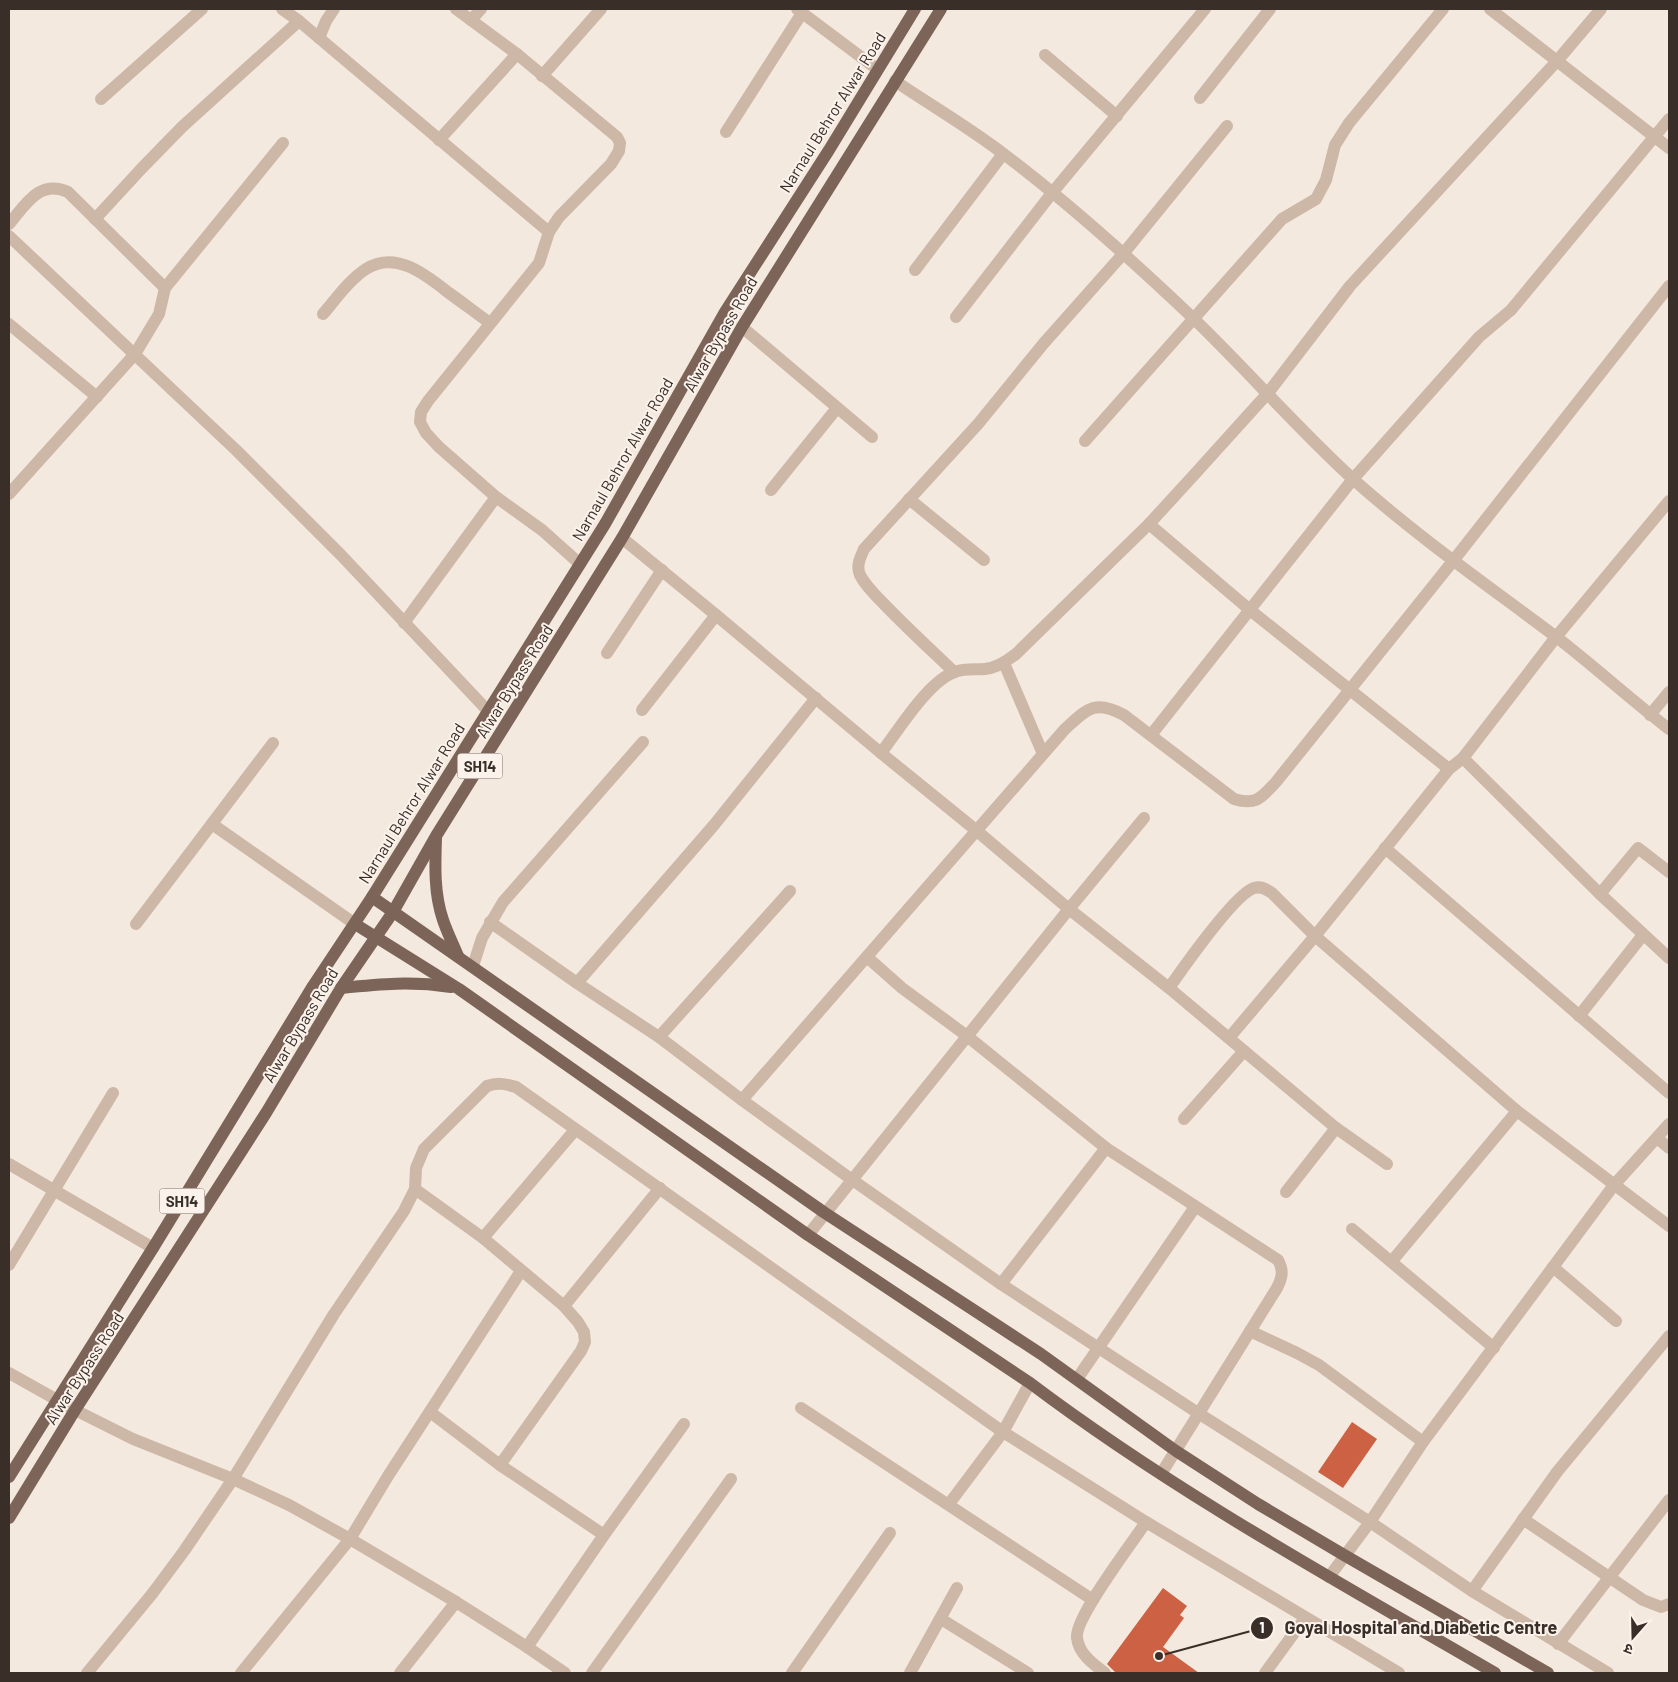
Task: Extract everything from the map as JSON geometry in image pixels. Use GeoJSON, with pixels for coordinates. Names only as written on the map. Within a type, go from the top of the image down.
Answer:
{"type":"FeatureCollection","features":[{"type":"Feature","properties":{"kind":"main road","name":"Narnaul Behror Alwar Road"},"geometry":{"type":"LineString","coordinates":[[355,924],[605,524],[725,312],[829,150],[915,9]]}},
{"type":"Feature","properties":{"kind":"main road","name":"Alwar Bypass Road"},"geometry":{"type":"LineString","coordinates":[[9,1518],[75,1410],[260,1121],[341,988],[392,912],[436,836],[622,538],[742,327],[941,9]]}},
{"type":"Feature","properties":{"kind":"main road"},"geometry":{"type":"LineString","coordinates":[[436,836],[436,886],[443,920],[458,956]]}},
{"type":"Feature","properties":{"kind":"main road"},"geometry":{"type":"LineString","coordinates":[[372,897],[825,1213],[1041,1354],[1176,1451],[1258,1504],[1548,1673]]}},
{"type":"Feature","properties":{"kind":"main road","name":"Alwar Bypass Road"},"geometry":{"type":"LineString","coordinates":[[9,1477],[153,1248],[313,986],[355,924]]}},
{"type":"Feature","properties":{"kind":"main road"},"geometry":{"type":"LineString","coordinates":[[355,924],[459,989],[808,1235],[1030,1383],[1059,1405],[1161,1474],[1329,1577],[1495,1673]]}},
{"type":"Feature","properties":{"kind":"main road"},"geometry":{"type":"LineString","coordinates":[[341,988],[395,982],[424,983],[459,989]]}},
{"type":"Feature","properties":{"kind":"street"},"geometry":{"type":"LineString","coordinates":[[101,99],[202,9]]}},
{"type":"Feature","properties":{"kind":"street"},"geometry":{"type":"LineString","coordinates":[[282,9],[299,21],[549,232]]}},
{"type":"Feature","properties":{"kind":"street"},"geometry":{"type":"LineString","coordinates":[[319,38],[326,21],[334,9]]}},
{"type":"Feature","properties":{"kind":"street"},"geometry":{"type":"LineString","coordinates":[[456,9],[517,54],[617,137],[620,143],[619,151],[611,164],[559,217],[549,232],[539,263],[428,401],[421,412],[420,422],[426,434],[439,447],[496,497],[542,530],[580,564]]}},
{"type":"Feature","properties":{"kind":"street"},"geometry":{"type":"LineString","coordinates":[[471,20],[481,9]]}},
{"type":"Feature","properties":{"kind":"street"},"geometry":{"type":"LineString","coordinates":[[542,76],[601,9]]}},
{"type":"Feature","properties":{"kind":"street"},"geometry":{"type":"LineString","coordinates":[[956,317],[1052,193],[1205,9]]}},
{"type":"Feature","properties":{"kind":"street"},"geometry":{"type":"LineString","coordinates":[[1200,98],[1270,9]]}},
{"type":"Feature","properties":{"kind":"street"},"geometry":{"type":"LineString","coordinates":[[1085,441],[1282,219],[1316,199],[1326,180],[1335,145],[1349,122],[1443,9]]}},
{"type":"Feature","properties":{"kind":"street"},"geometry":{"type":"LineString","coordinates":[[1490,9],[1669,148]]}},
{"type":"Feature","properties":{"kind":"street"},"geometry":{"type":"LineString","coordinates":[[881,753],[921,700],[938,681],[954,672],[987,669],[1004,663],[1044,627],[1149,524],[1268,393],[1350,286],[1557,61],[1601,9]]}},
{"type":"Feature","properties":{"kind":"street"},"geometry":{"type":"LineString","coordinates":[[726,132],[799,11],[877,69]]}},
{"type":"Feature","properties":{"kind":"street"},"geometry":{"type":"LineString","coordinates":[[95,219],[182,127],[299,21]]}},
{"type":"Feature","properties":{"kind":"street"},"geometry":{"type":"LineString","coordinates":[[439,140],[517,54]]}},
{"type":"Feature","properties":{"kind":"street"},"geometry":{"type":"LineString","coordinates":[[1045,55],[1116,116]]}},
{"type":"Feature","properties":{"kind":"street"},"geometry":{"type":"LineString","coordinates":[[895,81],[1003,154],[1052,193],[1193,318],[1310,438],[1353,479],[1402,521],[1556,637],[1669,729]]}},
{"type":"Feature","properties":{"kind":"street"},"geometry":{"type":"LineString","coordinates":[[1151,735],[1353,479],[1479,337],[1511,310],[1669,119]]}},
{"type":"Feature","properties":{"kind":"street"},"geometry":{"type":"LineString","coordinates":[[954,672],[892,613],[864,582],[858,566],[864,549],[959,446],[1044,343],[1123,254],[1227,126]]}},
{"type":"Feature","properties":{"kind":"street"},"geometry":{"type":"LineString","coordinates":[[9,494],[135,354],[159,314],[164,288],[283,144]]}},
{"type":"Feature","properties":{"kind":"street"},"geometry":{"type":"LineString","coordinates":[[915,270],[1003,154]]}},
{"type":"Feature","properties":{"kind":"street"},"geometry":{"type":"LineString","coordinates":[[9,224],[37,194],[47,188],[58,188],[68,192],[164,288]]}},
{"type":"Feature","properties":{"kind":"street"},"geometry":{"type":"LineString","coordinates":[[9,236],[236,450],[341,555],[488,711]]}},
{"type":"Feature","properties":{"kind":"street"},"geometry":{"type":"LineString","coordinates":[[323,314],[351,282],[366,270],[376,264],[391,262],[406,265],[424,273],[490,323]]}},
{"type":"Feature","properties":{"kind":"street"},"geometry":{"type":"LineString","coordinates":[[742,1100],[1065,729],[1090,708],[1099,706],[1112,708],[1124,715],[1234,799],[1253,802],[1263,796],[1453,561],[1669,286]]}},
{"type":"Feature","properties":{"kind":"street"},"geometry":{"type":"LineString","coordinates":[[9,324],[97,397]]}},
{"type":"Feature","properties":{"kind":"street"},"geometry":{"type":"LineString","coordinates":[[742,327],[872,437]]}},
{"type":"Feature","properties":{"kind":"street"},"geometry":{"type":"LineString","coordinates":[[771,490],[837,408]]}},
{"type":"Feature","properties":{"kind":"street"},"geometry":{"type":"LineString","coordinates":[[404,623],[496,497]]}},
{"type":"Feature","properties":{"kind":"street"},"geometry":{"type":"LineString","coordinates":[[909,499],[984,560]]}},
{"type":"Feature","properties":{"kind":"street"},"geometry":{"type":"LineString","coordinates":[[1229,1038],[1316,936],[1449,769],[1463,758],[1556,637],[1669,501]]}},
{"type":"Feature","properties":{"kind":"street"},"geometry":{"type":"LineString","coordinates":[[1149,524],[1250,610],[1449,769]]}},
{"type":"Feature","properties":{"kind":"street"},"geometry":{"type":"LineString","coordinates":[[622,538],[716,614],[1069,909],[1169,988],[1336,1128],[1388,1164]]}},
{"type":"Feature","properties":{"kind":"street"},"geometry":{"type":"LineString","coordinates":[[607,653],[662,570]]}},
{"type":"Feature","properties":{"kind":"street"},"geometry":{"type":"LineString","coordinates":[[642,710],[716,614]]}},
{"type":"Feature","properties":{"kind":"street"},"geometry":{"type":"LineString","coordinates":[[1004,663],[1043,754]]}},
{"type":"Feature","properties":{"kind":"street"},"geometry":{"type":"LineString","coordinates":[[1650,715],[1669,692]]}},
{"type":"Feature","properties":{"kind":"street"},"geometry":{"type":"LineString","coordinates":[[577,983],[714,825],[816,698]]}},
{"type":"Feature","properties":{"kind":"street"},"geometry":{"type":"LineString","coordinates":[[473,966],[482,938],[503,902],[643,742]]}},
{"type":"Feature","properties":{"kind":"street"},"geometry":{"type":"LineString","coordinates":[[136,924],[273,743]]}},
{"type":"Feature","properties":{"kind":"street"},"geometry":{"type":"LineString","coordinates":[[1463,758],[1600,894],[1669,958]]}},
{"type":"Feature","properties":{"kind":"street"},"geometry":{"type":"LineString","coordinates":[[808,1235],[851,1179],[1144,818]]}},
{"type":"Feature","properties":{"kind":"street"},"geometry":{"type":"LineString","coordinates":[[212,824],[355,924]]}},
{"type":"Feature","properties":{"kind":"street"},"geometry":{"type":"LineString","coordinates":[[1386,848],[1669,1093]]}},
{"type":"Feature","properties":{"kind":"street"},"geometry":{"type":"LineString","coordinates":[[1600,894],[1638,848],[1669,872]]}},
{"type":"Feature","properties":{"kind":"street"},"geometry":{"type":"LineString","coordinates":[[1169,988],[1226,913],[1241,898],[1253,888],[1259,887],[1272,893],[1316,936],[1517,1111],[1669,1226]]}},
{"type":"Feature","properties":{"kind":"street"},"geometry":{"type":"LineString","coordinates":[[659,1036],[790,891]]}},
{"type":"Feature","properties":{"kind":"street"},"geometry":{"type":"LineString","coordinates":[[490,922],[577,983],[659,1036],[742,1100],[1001,1284],[1198,1413],[1370,1522],[1472,1591],[1608,1673]]}},
{"type":"Feature","properties":{"kind":"street"},"geometry":{"type":"LineString","coordinates":[[1579,1016],[1644,935]]}},
{"type":"Feature","properties":{"kind":"street"},"geometry":{"type":"LineString","coordinates":[[867,957],[902,988],[967,1036],[1106,1148],[1195,1207],[1270,1253],[1278,1260],[1282,1268],[1282,1278],[1277,1288],[1161,1474]]}},
{"type":"Feature","properties":{"kind":"street"},"geometry":{"type":"LineString","coordinates":[[1184,1119],[1244,1051]]}},
{"type":"Feature","properties":{"kind":"street"},"geometry":{"type":"LineString","coordinates":[[87,1673],[162,1580],[206,1521],[324,1330],[404,1211],[415,1189],[416,1168],[424,1149],[487,1086],[494,1084],[505,1084],[516,1088],[1003,1432],[1146,1522],[1399,1673]]}},
{"type":"Feature","properties":{"kind":"street"},"geometry":{"type":"LineString","coordinates":[[9,1265],[113,1093]]}},
{"type":"Feature","properties":{"kind":"street"},"geometry":{"type":"LineString","coordinates":[[1392,1261],[1517,1111]]}},
{"type":"Feature","properties":{"kind":"street"},"geometry":{"type":"LineString","coordinates":[[1329,1577],[1370,1522],[1423,1442],[1614,1185],[1669,1124]]}},
{"type":"Feature","properties":{"kind":"street"},"geometry":{"type":"LineString","coordinates":[[1286,1192],[1336,1128]]}},
{"type":"Feature","properties":{"kind":"street"},"geometry":{"type":"LineString","coordinates":[[483,1238],[575,1130]]}},
{"type":"Feature","properties":{"kind":"street"},"geometry":{"type":"LineString","coordinates":[[1657,1138],[1669,1148]]}},
{"type":"Feature","properties":{"kind":"street"},"geometry":{"type":"LineString","coordinates":[[1001,1284],[1106,1148]]}},
{"type":"Feature","properties":{"kind":"street"},"geometry":{"type":"LineString","coordinates":[[9,1164],[153,1248]]}},
{"type":"Feature","properties":{"kind":"street"},"geometry":{"type":"LineString","coordinates":[[564,1306],[660,1188]]}},
{"type":"Feature","properties":{"kind":"street"},"geometry":{"type":"LineString","coordinates":[[415,1189],[483,1238],[564,1306],[584,1332],[585,1342],[581,1351],[500,1465]]}},
{"type":"Feature","properties":{"kind":"street"},"geometry":{"type":"LineString","coordinates":[[1077,1379],[1195,1207]]}},
{"type":"Feature","properties":{"kind":"street"},"geometry":{"type":"LineString","coordinates":[[1352,1229],[1494,1348]]}},
{"type":"Feature","properties":{"kind":"street"},"geometry":{"type":"LineString","coordinates":[[1553,1268],[1616,1321]]}},
{"type":"Feature","properties":{"kind":"street"},"geometry":{"type":"LineString","coordinates":[[241,1673],[350,1539],[388,1476],[521,1271]]}},
{"type":"Feature","properties":{"kind":"street"},"geometry":{"type":"LineString","coordinates":[[1250,1331],[1272,1340],[1319,1365],[1423,1442]]}},
{"type":"Feature","properties":{"kind":"street"},"geometry":{"type":"LineString","coordinates":[[1472,1591],[1522,1519],[1582,1439],[1669,1336]]}},
{"type":"Feature","properties":{"kind":"street"},"geometry":{"type":"LineString","coordinates":[[9,1373],[75,1410],[134,1439],[233,1479],[289,1505],[456,1602],[565,1673]]}},
{"type":"Feature","properties":{"kind":"street"},"geometry":{"type":"LineString","coordinates":[[949,1504],[1003,1432],[1030,1383]]}},
{"type":"Feature","properties":{"kind":"street"},"geometry":{"type":"LineString","coordinates":[[802,1408],[1093,1600]]}},
{"type":"Feature","properties":{"kind":"street"},"geometry":{"type":"LineString","coordinates":[[430,1412],[500,1465],[604,1535]]}},
{"type":"Feature","properties":{"kind":"street"},"geometry":{"type":"LineString","coordinates":[[527,1647],[604,1535],[684,1424]]}},
{"type":"Feature","properties":{"kind":"street"},"geometry":{"type":"LineString","coordinates":[[592,1673],[731,1480]]}},
{"type":"Feature","properties":{"kind":"street"},"geometry":{"type":"LineString","coordinates":[[1558,1644],[1669,1500]]}},
{"type":"Feature","properties":{"kind":"street"},"geometry":{"type":"LineString","coordinates":[[1522,1519],[1652,1604],[1661,1607],[1669,1604]]}},
{"type":"Feature","properties":{"kind":"street"},"geometry":{"type":"LineString","coordinates":[[1105,1673],[1084,1654],[1079,1646],[1076,1635],[1080,1622],[1093,1600],[1146,1522]]}},
{"type":"Feature","properties":{"kind":"street"},"geometry":{"type":"LineString","coordinates":[[792,1673],[890,1533]]}},
{"type":"Feature","properties":{"kind":"street"},"geometry":{"type":"LineString","coordinates":[[910,1673],[957,1588]]}},
{"type":"Feature","properties":{"kind":"street"},"geometry":{"type":"LineString","coordinates":[[400,1673],[456,1602]]}},
{"type":"Feature","properties":{"kind":"street"},"geometry":{"type":"LineString","coordinates":[[1265,1673],[1305,1618]]}},
{"type":"Feature","properties":{"kind":"street"},"geometry":{"type":"LineString","coordinates":[[941,1619],[1028,1673]]}},
{"type":"Feature","properties":{"kind":"building"},"geometry":{"type":"Polygon","coordinates":[[[1352,1422],[1377,1439],[1343,1488],[1318,1472],[1352,1422]]]}},
{"type":"Feature","properties":{"kind":"building"},"geometry":{"type":"Polygon","coordinates":[[[1163,1588],[1187,1606],[1180,1615],[1184,1618],[1163,1647],[1199,1673],[1116,1673],[1107,1664],[1163,1588]]]}},
{"type":"Feature","properties":{"kind":"place","name":"Goyal Hospital and Diabetic Centre"},"geometry":{"type":"Point","coordinates":[1159,1656]}}]}
